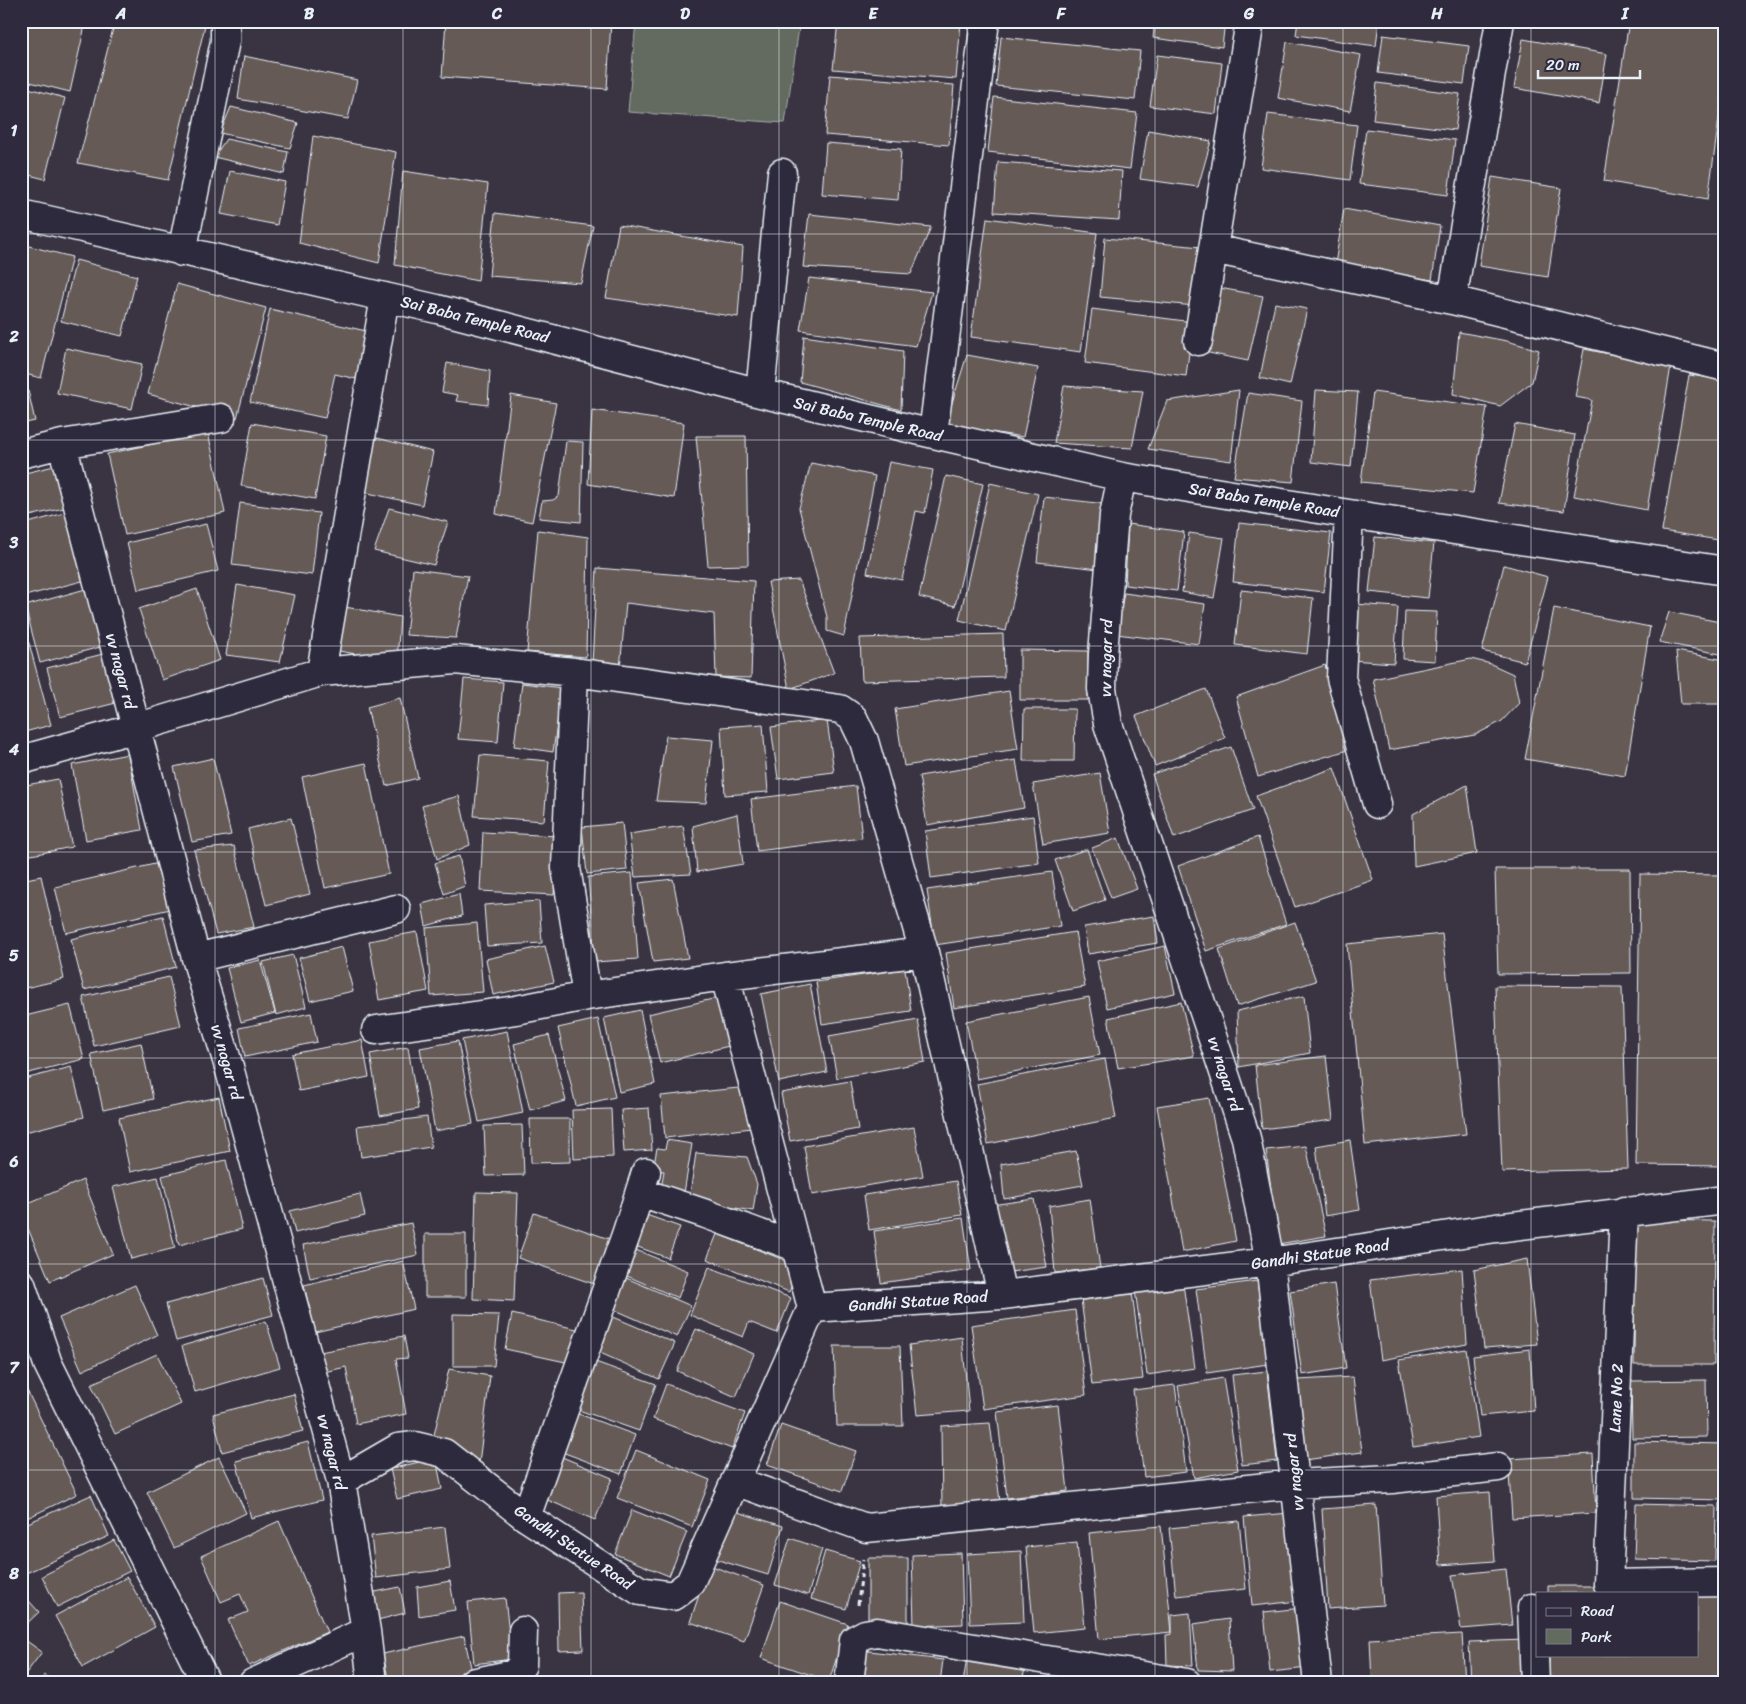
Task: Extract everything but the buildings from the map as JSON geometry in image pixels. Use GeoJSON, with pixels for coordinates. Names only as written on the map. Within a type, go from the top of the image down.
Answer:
{"type":"FeatureCollection","features":[{"type":"Feature","properties":{"kind":"street"},"geometry":{"type":"LineString","coordinates":[[182,252],[225,42],[225,21]]}},
{"type":"Feature","properties":{"kind":"street"},"geometry":{"type":"LineString","coordinates":[[933,434],[985,21]]}},
{"type":"Feature","properties":{"kind":"street"},"geometry":{"type":"LineString","coordinates":[[1198,341],[1250,21]]}},
{"type":"Feature","properties":{"kind":"street"},"geometry":{"type":"LineString","coordinates":[[1452,300],[1500,21]]}},
{"type":"Feature","properties":{"kind":"street"},"geometry":{"type":"LineString","coordinates":[[760,393],[782,173]]}},
{"type":"Feature","properties":{"kind":"street","name":"Sai Baba Temple Road"},"geometry":{"type":"LineString","coordinates":[[21,214],[447,311],[760,393],[1122,477],[1349,514],[1725,571]]}},
{"type":"Feature","properties":{"kind":"street"},"geometry":{"type":"LineString","coordinates":[[1212,249],[1452,300],[1725,367]]}},
{"type":"Feature","properties":{"kind":"street"},"geometry":{"type":"LineString","coordinates":[[320,672],[385,297]]}},
{"type":"Feature","properties":{"kind":"street"},"geometry":{"type":"LineString","coordinates":[[21,454],[62,444],[220,418]]}},
{"type":"Feature","properties":{"kind":"street","name":"vv nagar rd"},"geometry":{"type":"LineString","coordinates":[[62,444],[196,958],[229,1067],[341,1480],[366,1631],[372,1683]]}},
{"type":"Feature","properties":{"kind":"street","name":"vv nagar rd"},"geometry":{"type":"LineString","coordinates":[[1122,477],[1114,515],[1102,689],[1108,724],[1246,1138],[1270,1262],[1318,1683]]}},
{"type":"Feature","properties":{"kind":"street"},"geometry":{"type":"LineString","coordinates":[[1349,514],[1341,678],[1377,804]]}},
{"type":"Feature","properties":{"kind":"street"},"geometry":{"type":"LineString","coordinates":[[21,760],[136,728],[320,672],[455,660],[574,672],[840,709],[853,718],[864,741],[924,952],[1002,1295]]}},
{"type":"Feature","properties":{"kind":"street"},"geometry":{"type":"LineString","coordinates":[[574,672],[566,868],[587,996]]}},
{"type":"Feature","properties":{"kind":"street"},"geometry":{"type":"LineString","coordinates":[[196,958],[396,909]]}},
{"type":"Feature","properties":{"kind":"street"},"geometry":{"type":"LineString","coordinates":[[376,1030],[516,1010],[587,996],[725,976],[924,952]]}},
{"type":"Feature","properties":{"kind":"street"},"geometry":{"type":"LineString","coordinates":[[725,976],[812,1308]]}},
{"type":"Feature","properties":{"kind":"street"},"geometry":{"type":"LineString","coordinates":[[526,1517],[643,1182],[706,1214],[796,1247]]}},
{"type":"Feature","properties":{"kind":"street","name":"Gandhi Statue Road"},"geometry":{"type":"LineString","coordinates":[[341,1480],[398,1448],[415,1446],[444,1453],[526,1517],[640,1591],[674,1596],[690,1583],[812,1308],[1002,1295],[1270,1262],[1624,1211],[1725,1200]]}},
{"type":"Feature","properties":{"kind":"street","name":"Lane No 2"},"geometry":{"type":"LineString","coordinates":[[1624,1211],[1608,1584],[1725,1582]]}},
{"type":"Feature","properties":{"kind":"street"},"geometry":{"type":"LineString","coordinates":[[21,1284],[48,1364],[206,1683]]}},
{"type":"Feature","properties":{"kind":"street"},"geometry":{"type":"LineString","coordinates":[[735,1481],[866,1528],[1295,1484],[1392,1479],[1498,1467]]}},
{"type":"Feature","properties":{"kind":"street"},"geometry":{"type":"LineString","coordinates":[[1532,1608],[1535,1683]]}},
{"type":"Feature","properties":{"kind":"street"},"geometry":{"type":"LineString","coordinates":[[253,1683],[366,1631]]}},
{"type":"Feature","properties":{"kind":"street"},"geometry":{"type":"LineString","coordinates":[[472,1683],[514,1674],[522,1665],[523,1631]]}},
{"type":"Feature","properties":{"kind":"street"},"geometry":{"type":"LineString","coordinates":[[849,1683],[854,1640],[865,1634],[877,1632],[1187,1683]]}},
{"type":"Feature","properties":{"kind":"path"},"geometry":{"type":"LineString","coordinates":[[854,1640],[866,1528]]}},
{"type":"Feature","properties":{"kind":"green space"},"geometry":{"type":"Polygon","coordinates":[[[636,21],[800,21],[785,123],[628,112],[636,21]]]}}]}
